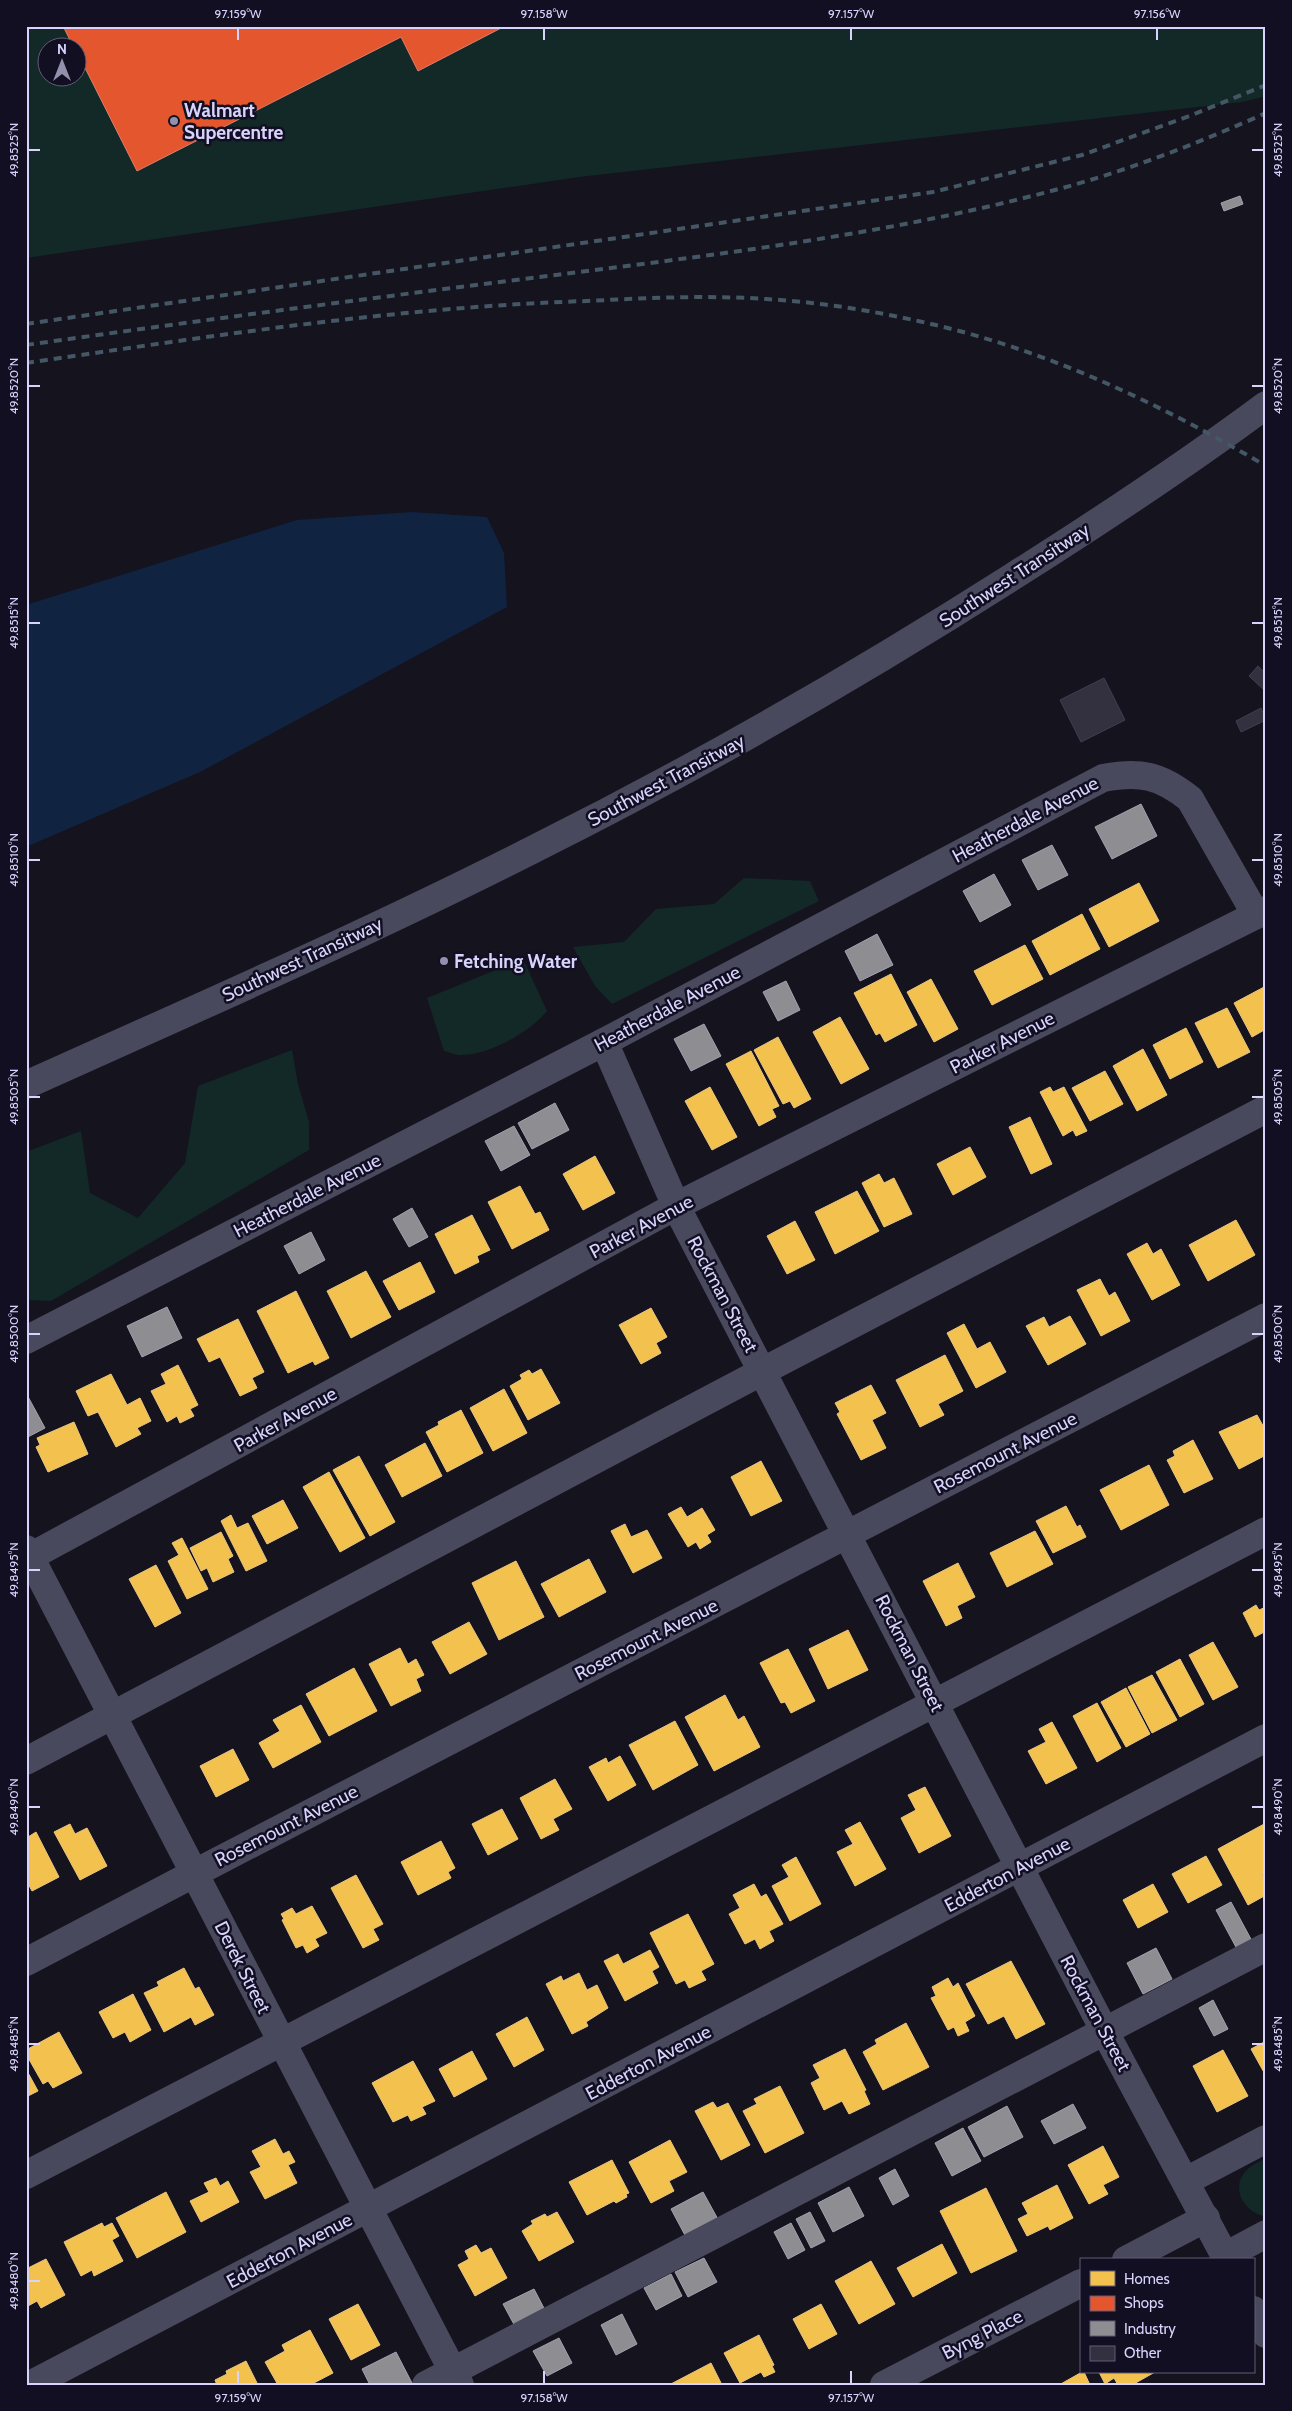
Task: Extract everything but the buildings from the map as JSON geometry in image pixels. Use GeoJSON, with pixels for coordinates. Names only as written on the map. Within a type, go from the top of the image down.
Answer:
{"type":"FeatureCollection","features":[{"type":"Feature","properties":{"kind":"street","name":"Southwest Transitway"},"geometry":{"type":"LineString","coordinates":[[26,1085],[346,940],[534,850],[714,756],[826,692],[966,606],[1146,490],[1266,405]]}},
{"type":"Feature","properties":{"kind":"street","name":"Heatherdale Avenue"},"geometry":{"type":"LineString","coordinates":[[26,1340],[604,1042],[1103,778],[1126,773],[1144,775],[1174,786],[1190,799],[1261,912]]}},
{"type":"Feature","properties":{"kind":"street","name":"Parker Avenue"},"geometry":{"type":"LineString","coordinates":[[28,1555],[676,1206],[1261,912]]}},
{"type":"Feature","properties":{"kind":"street","name":"Rockman Street"},"geometry":{"type":"LineString","coordinates":[[604,1042],[676,1206],[763,1370],[1105,2032],[1226,2258]]}},
{"type":"Feature","properties":{"kind":"street"},"geometry":{"type":"LineString","coordinates":[[26,1761],[763,1370],[1266,1109]]}},
{"type":"Feature","properties":{"kind":"street","name":"Rosemount Avenue"},"geometry":{"type":"LineString","coordinates":[[26,1962],[195,1872],[1266,1317]]}},
{"type":"Feature","properties":{"kind":"street"},"geometry":{"type":"LineString","coordinates":[[26,2175],[1266,1531]]}},
{"type":"Feature","properties":{"kind":"street","name":"Derek Street"},"geometry":{"type":"LineString","coordinates":[[28,1555],[195,1872],[367,2209],[456,2378]]}},
{"type":"Feature","properties":{"kind":"street","name":"Edderton Avenue"},"geometry":{"type":"LineString","coordinates":[[30,2385],[1266,1738]]}},
{"type":"Feature","properties":{"kind":"street"},"geometry":{"type":"LineString","coordinates":[[426,2385],[456,2378],[1266,1947]]}},
{"type":"Feature","properties":{"kind":"street"},"geometry":{"type":"LineString","coordinates":[[1186,2181],[1266,2139]]}},
{"type":"Feature","properties":{"kind":"street"},"geometry":{"type":"LineString","coordinates":[[1130,2258],[1206,2218]]}},
{"type":"Feature","properties":{"kind":"street"},"geometry":{"type":"LineString","coordinates":[[1226,2258],[1266,2234]]}},
{"type":"Feature","properties":{"kind":"street","name":"Byng Place"},"geometry":{"type":"LineString","coordinates":[[884,2385],[1080,2284]]}},
{"type":"Feature","properties":{"kind":"street"},"geometry":{"type":"LineString","coordinates":[[1254,2312],[1266,2334]]}},
{"type":"Feature","properties":{"kind":"green space"},"geometry":{"type":"Polygon","coordinates":[[[26,26],[1266,26],[1266,96],[1242,102],[579,177],[26,258],[26,26]]]}},
{"type":"Feature","properties":{"kind":"green space"},"geometry":{"type":"Polygon","coordinates":[[[744,878],[810,881],[819,901],[612,1004],[595,986],[573,947],[624,942],[656,909],[714,904],[744,878]]]}},
{"type":"Feature","properties":{"kind":"green space"},"geometry":{"type":"Polygon","coordinates":[[[523,959],[547,1011],[530,1027],[507,1041],[483,1052],[457,1055],[444,1051],[427,998],[523,959]]]}},
{"type":"Feature","properties":{"kind":"green space"},"geometry":{"type":"Polygon","coordinates":[[[292,1050],[298,1084],[309,1122],[309,1150],[51,1301],[26,1300],[26,1152],[81,1131],[90,1193],[138,1218],[185,1163],[198,1086],[292,1050]]]}},
{"type":"Feature","properties":{"kind":"green space"},"geometry":{"type":"Polygon","coordinates":[[[1266,2158],[1266,2216],[1263,2216],[1245,2204],[1241,2198],[1239,2184],[1248,2169],[1266,2158]]]}},
{"type":"Feature","properties":{"kind":"water"},"geometry":{"type":"Polygon","coordinates":[[[412,512],[487,517],[504,553],[507,607],[200,772],[26,847],[26,605],[297,520],[412,512]]]}},
{"type":"Feature","properties":{"kind":"railway"},"geometry":{"type":"LineString","coordinates":[[26,324],[933,192],[1082,155],[1192,115],[1266,85]]}},
{"type":"Feature","properties":{"kind":"railway"},"geometry":{"type":"LineString","coordinates":[[26,345],[680,259],[867,231],[990,206],[1079,183],[1160,156],[1266,113]]}},
{"type":"Feature","properties":{"kind":"railway"},"geometry":{"type":"LineString","coordinates":[[26,363],[305,324],[446,309],[676,297],[785,300],[843,307],[899,317],[964,332],[1010,346],[1054,362],[1141,399],[1266,466]]}},
{"type":"Feature","properties":{"kind":"place","name":"Walmart Supercentre"},"geometry":{"type":"Point","coordinates":[174,121]}},
{"type":"Feature","properties":{"kind":"place","name":"Fetching Water"},"geometry":{"type":"Point","coordinates":[444,961]}}]}
